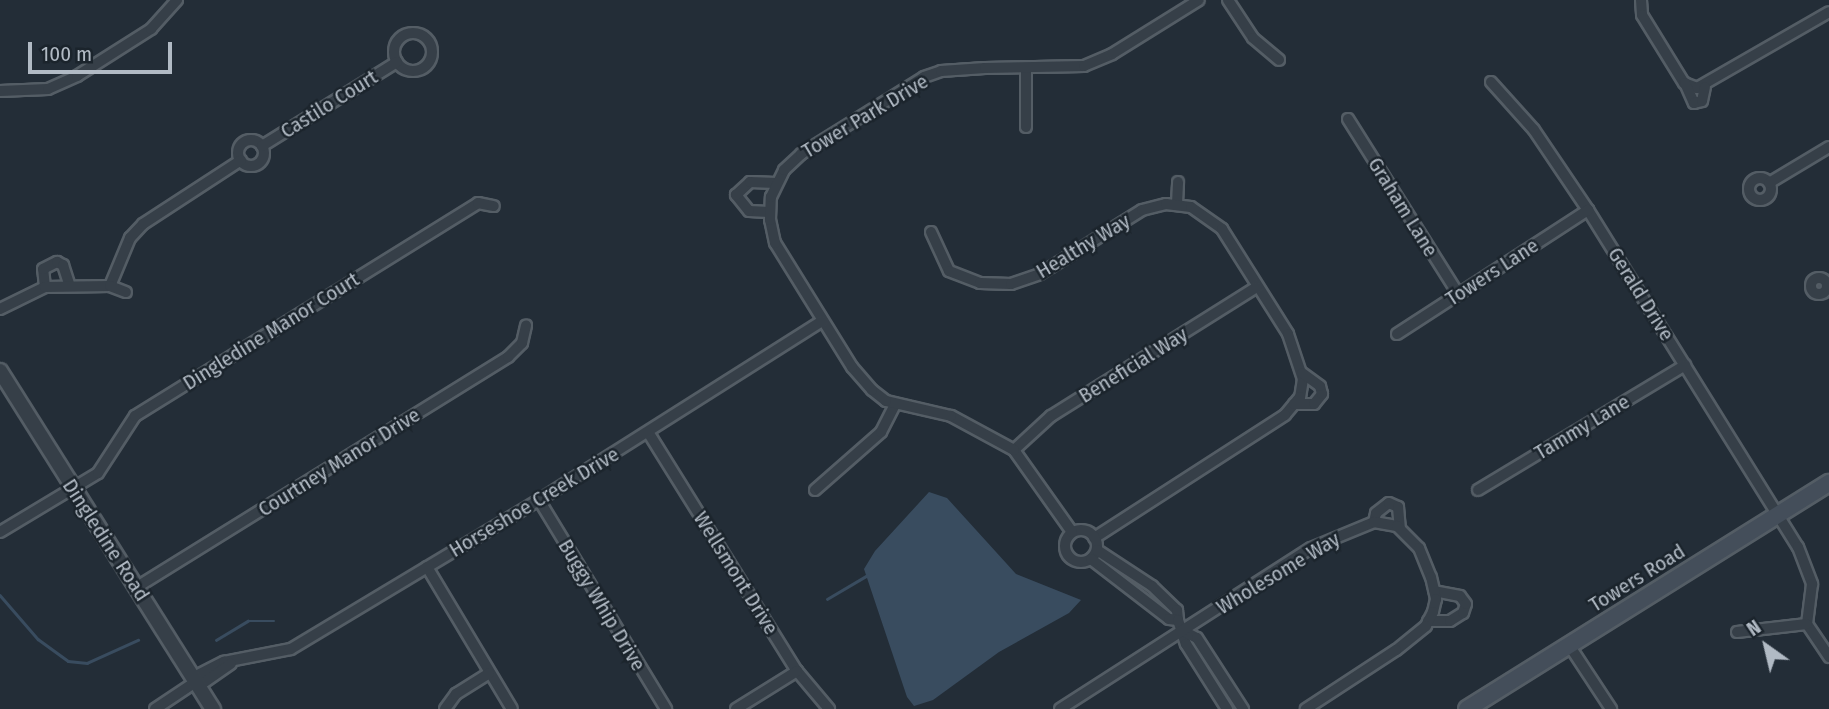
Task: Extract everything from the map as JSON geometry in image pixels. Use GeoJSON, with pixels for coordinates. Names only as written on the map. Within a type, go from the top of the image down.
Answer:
{"type":"FeatureCollection","features":[{"type":"Feature","properties":{"kind":"main road","name":"Towers Road"},"geometry":{"type":"LineString","coordinates":[[1467,709],[1829,483]]}},
{"type":"Feature","properties":{"kind":"street"},"geometry":{"type":"LineString","coordinates":[[0,91],[48,89],[76,76],[151,29],[177,0]]}},
{"type":"Feature","properties":{"kind":"street","name":"Tower Park Drive"},"geometry":{"type":"LineString","coordinates":[[1072,532],[1014,450],[951,416],[895,404],[872,390],[822,321],[775,243],[769,212],[776,183],[801,154],[924,78],[963,69],[1026,70],[1084,66],[1112,54],[1199,0]]}},
{"type":"Feature","properties":{"kind":"street"},"geometry":{"type":"LineString","coordinates":[[1228,0],[1253,38],[1279,60]]}},
{"type":"Feature","properties":{"kind":"street"},"geometry":{"type":"LineString","coordinates":[[1637,2],[1685,83],[1705,87],[1829,12]]}},
{"type":"Feature","properties":{"kind":"street","name":"Castilo Court"},"geometry":{"type":"LineString","coordinates":[[262,146],[259,164],[250,166],[241,160],[239,151],[246,142],[262,146],[397,62]]}},
{"type":"Feature","properties":{"kind":"street"},"geometry":{"type":"LineString","coordinates":[[1026,70],[1026,127]]}},
{"type":"Feature","properties":{"kind":"street","name":"Gerald Drive"},"geometry":{"type":"LineString","coordinates":[[1491,82],[1534,130],[1588,210],[1778,515],[1807,565],[1812,584],[1807,624]]}},
{"type":"Feature","properties":{"kind":"street","name":"Graham Lane"},"geometry":{"type":"LineString","coordinates":[[1348,119],[1458,295]]}},
{"type":"Feature","properties":{"kind":"street"},"geometry":{"type":"LineString","coordinates":[[1769,183],[1829,147]]}},
{"type":"Feature","properties":{"kind":"street","name":"Castilo Court"},"geometry":{"type":"LineString","coordinates":[[110,286],[130,238],[143,224],[241,160]]}},
{"type":"Feature","properties":{"kind":"street"},"geometry":{"type":"LineString","coordinates":[[1094,538],[1255,436],[1300,397],[1302,373],[1288,334],[1214,220],[1177,204],[1178,182]]}},
{"type":"Feature","properties":{"kind":"street"},"geometry":{"type":"LineString","coordinates":[[769,212],[749,211],[736,195],[750,183],[776,183]]}},
{"type":"Feature","properties":{"kind":"street","name":"Dingledine Manor Court"},"geometry":{"type":"LineString","coordinates":[[0,532],[98,473],[111,459],[126,425],[135,416],[478,203],[494,206]]}},
{"type":"Feature","properties":{"kind":"street","name":"Healthy Way"},"geometry":{"type":"LineString","coordinates":[[931,232],[949,271],[980,283],[1011,284],[1040,274],[1142,210],[1177,204]]}},
{"type":"Feature","properties":{"kind":"street","name":"Towers Lane"},"geometry":{"type":"LineString","coordinates":[[1397,334],[1588,210]]}},
{"type":"Feature","properties":{"kind":"street"},"geometry":{"type":"LineString","coordinates":[[45,287],[43,269],[57,262],[63,265],[70,286]]}},
{"type":"Feature","properties":{"kind":"street"},"geometry":{"type":"LineString","coordinates":[[0,309],[45,287],[110,286],[126,292]]}},
{"type":"Feature","properties":{"kind":"street","name":"Beneficial Way"},"geometry":{"type":"LineString","coordinates":[[1014,450],[1051,416],[1257,286]]}},
{"type":"Feature","properties":{"kind":"street","name":"Horseshoe Creek Drive"},"geometry":{"type":"LineString","coordinates":[[155,709],[236,660],[291,649],[539,500],[822,321]]}},
{"type":"Feature","properties":{"kind":"street","name":"Courtney Manor Drive"},"geometry":{"type":"LineString","coordinates":[[137,587],[508,357],[522,343],[526,325]]}},
{"type":"Feature","properties":{"kind":"street","name":"Tammy Lane"},"geometry":{"type":"LineString","coordinates":[[1478,490],[1685,365]]}},
{"type":"Feature","properties":{"kind":"street","name":"Dingledine Road"},"geometry":{"type":"LineString","coordinates":[[0,371],[213,709]]}},
{"type":"Feature","properties":{"kind":"street"},"geometry":{"type":"LineString","coordinates":[[1294,404],[1314,404],[1322,394],[1321,386],[1302,373]]}},
{"type":"Feature","properties":{"kind":"street"},"geometry":{"type":"LineString","coordinates":[[815,490],[881,432],[895,404]]}},
{"type":"Feature","properties":{"kind":"street","name":"Wellsmont Drive"},"geometry":{"type":"LineString","coordinates":[[648,432],[797,671],[829,709]]}},
{"type":"Feature","properties":{"kind":"street","name":"Buggy Whip Drive"},"geometry":{"type":"LineString","coordinates":[[539,500],[666,709]]}},
{"type":"Feature","properties":{"kind":"street","name":"Wholesome Way"},"geometry":{"type":"LineString","coordinates":[[1060,709],[1185,632],[1311,548],[1374,522],[1376,513],[1389,503],[1398,507],[1400,528],[1419,548],[1434,591]]}},
{"type":"Feature","properties":{"kind":"street"},"geometry":{"type":"LineString","coordinates":[[1374,522],[1400,528]]}},
{"type":"Feature","properties":{"kind":"street"},"geometry":{"type":"LineString","coordinates":[[1094,538],[1083,530],[1072,532],[1064,546],[1067,556],[1081,563],[1094,555]]}},
{"type":"Feature","properties":{"kind":"street"},"geometry":{"type":"LineString","coordinates":[[1094,538],[1094,555],[1169,619],[1178,620],[1185,632],[1186,644],[1227,709]]}},
{"type":"Feature","properties":{"kind":"street"},"geometry":{"type":"LineString","coordinates":[[427,567],[512,709]]}},
{"type":"Feature","properties":{"kind":"street"},"geometry":{"type":"LineString","coordinates":[[1306,709],[1396,650],[1428,621],[1434,591],[1460,596],[1466,604],[1463,613],[1450,621],[1428,621]]}},
{"type":"Feature","properties":{"kind":"street"},"geometry":{"type":"LineString","coordinates":[[1737,632],[1807,624],[1829,657]]}},
{"type":"Feature","properties":{"kind":"street"},"geometry":{"type":"LineString","coordinates":[[1185,632],[1197,638],[1243,709]]}},
{"type":"Feature","properties":{"kind":"street"},"geometry":{"type":"LineString","coordinates":[[1569,645],[1612,709]]}},
{"type":"Feature","properties":{"kind":"street"},"geometry":{"type":"LineString","coordinates":[[736,709],[797,671]]}},
{"type":"Feature","properties":{"kind":"street"},"geometry":{"type":"LineString","coordinates":[[444,709],[456,694],[489,673]]}},
{"type":"Feature","properties":{"kind":"water"},"geometry":{"type":"Polygon","coordinates":[[[929,492],[947,498],[1016,574],[1081,600],[1069,613],[999,652],[933,700],[914,706],[907,697],[864,569],[875,551],[929,492]]]}},
{"type":"Feature","properties":{"kind":"waterway"},"geometry":{"type":"LineString","coordinates":[[827,599],[866,576]]}},
{"type":"Feature","properties":{"kind":"waterway"},"geometry":{"type":"LineString","coordinates":[[0,595],[38,639],[68,661],[87,663],[138,640]]}},
{"type":"Feature","properties":{"kind":"waterway"},"geometry":{"type":"LineString","coordinates":[[216,640],[248,621],[274,621]]}}]}
